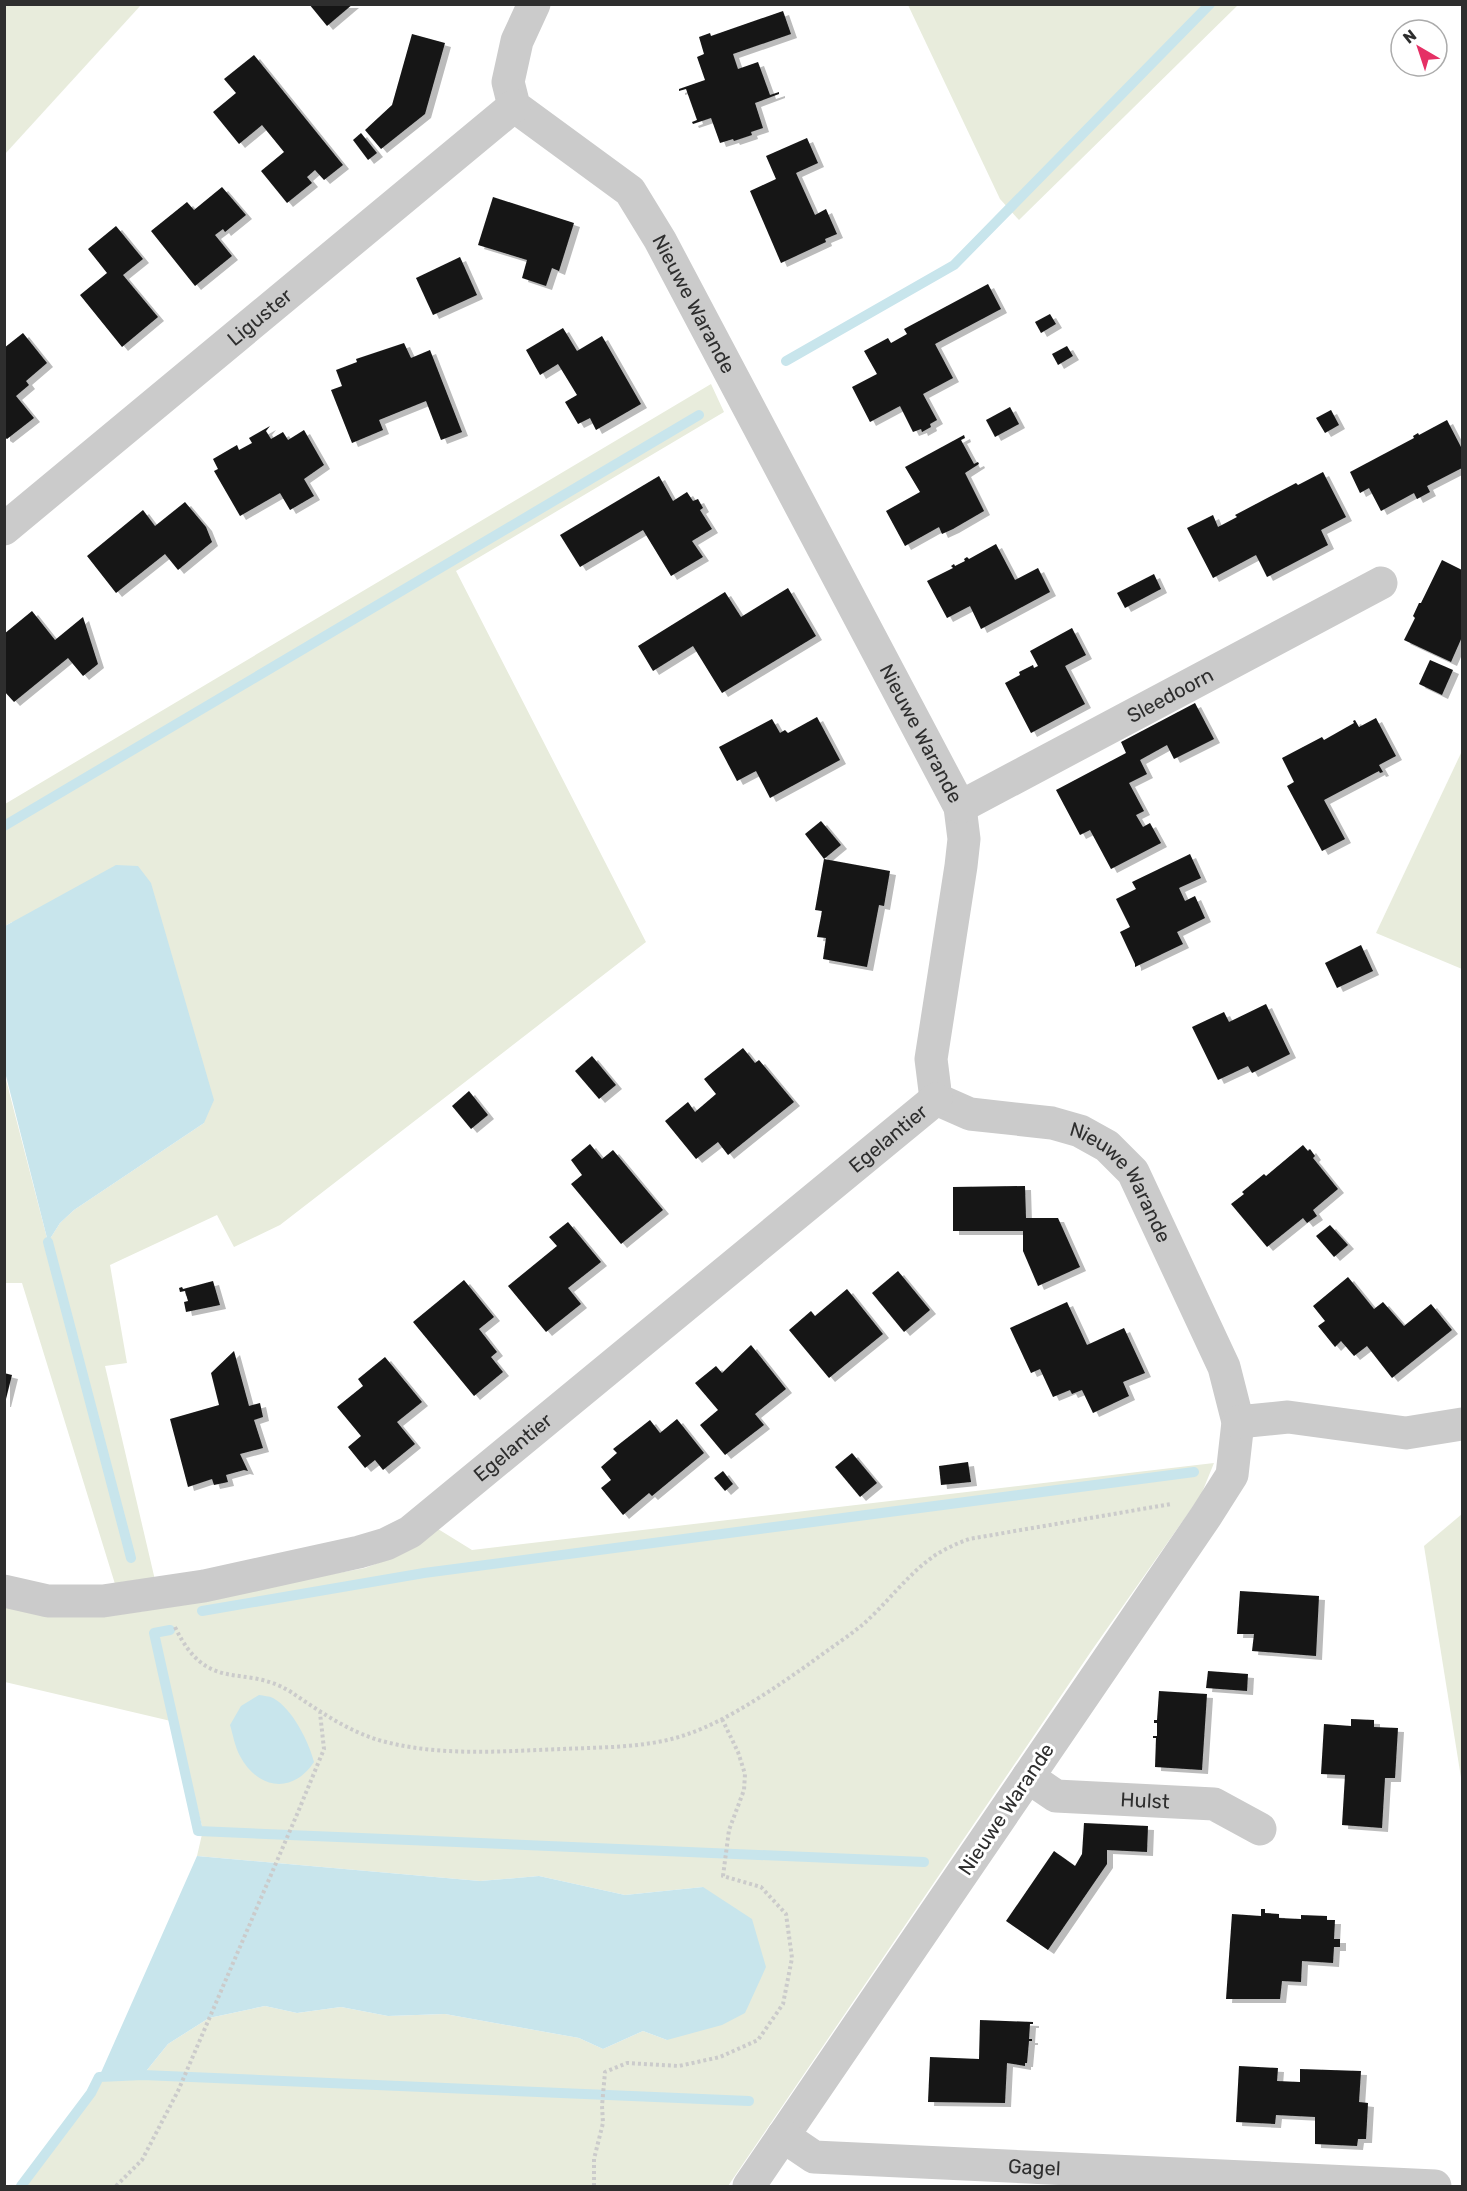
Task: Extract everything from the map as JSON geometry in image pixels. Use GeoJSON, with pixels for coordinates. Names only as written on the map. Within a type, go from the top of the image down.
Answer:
{"type":"FeatureCollection","features":[{"type":"Feature","properties":{"kind":"street"},"geometry":{"type":"LineString","coordinates":[[514,106],[508,82],[517,41],[534,4]]}},
{"type":"Feature","properties":{"kind":"street","name":"Liguster"},"geometry":{"type":"LineString","coordinates":[[4,529],[514,106]]}},
{"type":"Feature","properties":{"kind":"street","name":"Nieuwe Warande"},"geometry":{"type":"LineString","coordinates":[[514,106],[630,191],[660,240],[960,807],[964,839],[961,866],[931,1059],[936,1099],[970,1114],[1052,1123],[1080,1131],[1107,1146],[1132,1172],[1224,1367],[1238,1422],[1232,1475],[1206,1516],[749,2187]]}},
{"type":"Feature","properties":{"kind":"street","name":"Sleedoorn"},"geometry":{"type":"LineString","coordinates":[[960,807],[1381,583]]}},
{"type":"Feature","properties":{"kind":"street","name":"Egelantier"},"geometry":{"type":"LineString","coordinates":[[4,1591],[48,1601],[102,1601],[164,1592],[204,1586],[359,1552],[386,1544],[410,1532],[936,1099]]}},
{"type":"Feature","properties":{"kind":"street"},"geometry":{"type":"LineString","coordinates":[[1238,1422],[1288,1417],[1407,1433],[1462,1424]]}},
{"type":"Feature","properties":{"kind":"street","name":"Hulst"},"geometry":{"type":"LineString","coordinates":[[1028,1778],[1056,1796],[1214,1803],[1260,1829]]}},
{"type":"Feature","properties":{"kind":"street","name":"Gagel"},"geometry":{"type":"LineString","coordinates":[[783,2136],[814,2157],[1435,2187]]}},
{"type":"Feature","properties":{"kind":"path"},"geometry":{"type":"LineString","coordinates":[[164,1592],[169,1614],[187,1648],[210,1670],[274,1684],[319,1712],[380,1741],[434,1750],[492,1752],[656,1743],[690,1734],[722,1719],[802,1668],[861,1626],[935,1555],[952,1546],[969,1539],[1170,1504],[1184,1506],[1206,1516]]}},
{"type":"Feature","properties":{"kind":"path"},"geometry":{"type":"LineString","coordinates":[[116,2187],[142,2160],[178,2091],[298,1812],[324,1749],[319,1712]]}},
{"type":"Feature","properties":{"kind":"path"},"geometry":{"type":"LineString","coordinates":[[594,2187],[594,2159],[603,2123],[605,2072],[627,2063],[679,2066],[720,2057],[758,2040],[783,2004],[792,1958],[786,1914],[762,1887],[723,1876],[729,1830],[744,1790],[745,1774],[738,1752],[722,1719]]}},
{"type":"Feature","properties":{"kind":"green space"},"geometry":{"type":"Polygon","coordinates":[[[908,4],[1238,5],[1019,220],[1000,199],[908,4]]]}},
{"type":"Feature","properties":{"kind":"green space"},"geometry":{"type":"Polygon","coordinates":[[[4,5],[141,5],[5,154],[4,5]]]}},
{"type":"Feature","properties":{"kind":"green space"},"geometry":{"type":"Polygon","coordinates":[[[711,384],[724,412],[456,571],[646,942],[280,1225],[234,1247],[217,1215],[110,1265],[127,1363],[105,1366],[155,1580],[115,1584],[22,1283],[5,1283],[4,1072],[48,1242],[60,1223],[74,1210],[204,1123],[12,922],[5,926],[5,804],[711,384]]]}},
{"type":"Feature","properties":{"kind":"green space"},"geometry":{"type":"Polygon","coordinates":[[[1462,751],[1462,969],[1376,933],[1462,751]]]}},
{"type":"Feature","properties":{"kind":"green space"},"geometry":{"type":"Polygon","coordinates":[[[1214,1463],[1201,1495],[1092,1650],[728,2186],[17,2186],[86,2103],[99,2077],[143,2075],[168,2044],[209,2018],[265,2006],[297,2013],[341,2007],[388,2016],[445,2014],[579,2038],[603,2049],[643,2031],[667,2040],[703,1887],[625,1895],[539,1876],[480,1881],[197,1856],[203,1830],[175,1722],[5,1682],[5,1604],[38,1612],[140,1612],[171,1604],[365,1568],[394,1557],[438,1529],[472,1550],[1214,1463]]]}},
{"type":"Feature","properties":{"kind":"green space"},"geometry":{"type":"Polygon","coordinates":[[[1462,1514],[1462,1784],[1424,1546],[1462,1514]]]}},
{"type":"Feature","properties":{"kind":"water"},"geometry":{"type":"Polygon","coordinates":[[[116,865],[138,866],[151,883],[214,1100],[204,1123],[74,1210],[60,1223],[48,1242],[5,1072],[5,926],[116,865]]]}},
{"type":"Feature","properties":{"kind":"water"},"geometry":{"type":"Polygon","coordinates":[[[259,1695],[273,1698],[287,1709],[299,1726],[312,1754],[314,1762],[306,1772],[286,1783],[276,1784],[256,1776],[247,1767],[235,1745],[230,1725],[241,1706],[259,1695]]]}},
{"type":"Feature","properties":{"kind":"water"},"geometry":{"type":"Polygon","coordinates":[[[197,1856],[480,1881],[539,1876],[625,1895],[703,1887],[752,1919],[766,1967],[745,2013],[722,2025],[667,2040],[643,2031],[603,2049],[579,2038],[445,2014],[388,2016],[341,2007],[297,2013],[265,2006],[209,2018],[168,2044],[143,2075],[99,2077],[197,1856]]]}},
{"type":"Feature","properties":{"kind":"building"},"geometry":{"type":"Polygon","coordinates":[[[309,4],[353,4],[327,26],[309,4]]]}},
{"type":"Feature","properties":{"kind":"building"},"geometry":{"type":"Polygon","coordinates":[[[783,11],[791,34],[733,54],[738,69],[758,62],[770,95],[779,92],[779,94],[755,103],[763,128],[751,132],[752,135],[720,143],[711,118],[693,124],[692,122],[697,120],[686,89],[679,91],[679,89],[705,80],[697,57],[704,54],[699,37],[710,33],[711,36],[783,11]]]}},
{"type":"Feature","properties":{"kind":"building"},"geometry":{"type":"Polygon","coordinates":[[[412,34],[445,43],[425,114],[381,149],[365,130],[392,105],[412,34]]]}},
{"type":"Feature","properties":{"kind":"building"},"geometry":{"type":"Polygon","coordinates":[[[254,55],[343,165],[324,180],[315,170],[307,177],[312,183],[287,203],[261,171],[284,152],[262,125],[239,144],[213,112],[236,93],[224,79],[254,55]]]}},
{"type":"Feature","properties":{"kind":"building"},"geometry":{"type":"Polygon","coordinates":[[[361,133],[377,153],[368,160],[353,140],[361,133]]]}},
{"type":"Feature","properties":{"kind":"building"},"geometry":{"type":"Polygon","coordinates":[[[807,138],[818,163],[796,173],[815,215],[826,209],[837,234],[825,239],[826,242],[781,263],[750,191],[776,179],[766,156],[807,138]]]}},
{"type":"Feature","properties":{"kind":"building"},"geometry":{"type":"Polygon","coordinates":[[[222,187],[246,215],[225,232],[223,229],[215,235],[232,256],[195,286],[151,231],[187,202],[194,210],[222,187]]]}},
{"type":"Feature","properties":{"kind":"building"},"geometry":{"type":"Polygon","coordinates":[[[493,197],[574,223],[559,271],[552,268],[546,286],[522,278],[527,260],[478,245],[493,197]]]}},
{"type":"Feature","properties":{"kind":"building"},"geometry":{"type":"Polygon","coordinates":[[[116,226],[143,259],[123,275],[158,317],[122,347],[80,295],[107,273],[88,249],[116,226]]]}},
{"type":"Feature","properties":{"kind":"building"},"geometry":{"type":"Polygon","coordinates":[[[460,257],[477,295],[433,315],[416,278],[460,257]]]}},
{"type":"Feature","properties":{"kind":"building"},"geometry":{"type":"Polygon","coordinates":[[[988,284],[1001,309],[935,344],[953,378],[923,394],[937,420],[922,432],[921,429],[913,432],[900,406],[870,422],[852,387],[877,374],[864,351],[888,338],[891,343],[907,334],[904,329],[988,284]]]}},
{"type":"Feature","properties":{"kind":"building"},"geometry":{"type":"Polygon","coordinates":[[[1050,314],[1056,324],[1041,333],[1035,322],[1050,314]]]}},
{"type":"Feature","properties":{"kind":"building"},"geometry":{"type":"Polygon","coordinates":[[[563,328],[577,351],[602,336],[641,404],[596,430],[590,418],[578,424],[565,402],[577,395],[558,364],[540,375],[526,350],[563,328]]]}},
{"type":"Feature","properties":{"kind":"building"},"geometry":{"type":"Polygon","coordinates":[[[23,333],[47,363],[26,381],[29,385],[16,396],[34,418],[7,439],[4,437],[4,348],[23,333]]]}},
{"type":"Feature","properties":{"kind":"building"},"geometry":{"type":"Polygon","coordinates":[[[404,343],[411,358],[430,350],[462,432],[441,440],[426,401],[379,420],[383,430],[352,443],[331,390],[342,386],[336,370],[357,362],[356,359],[404,343]]]}},
{"type":"Feature","properties":{"kind":"building"},"geometry":{"type":"Polygon","coordinates":[[[1067,346],[1073,356],[1058,365],[1052,354],[1067,346]]]}},
{"type":"Feature","properties":{"kind":"building"},"geometry":{"type":"Polygon","coordinates":[[[1010,407],[1019,424],[995,437],[986,420],[1010,407]]]}},
{"type":"Feature","properties":{"kind":"building"},"geometry":{"type":"Polygon","coordinates":[[[1331,410],[1339,425],[1325,433],[1316,418],[1331,410]]]}},
{"type":"Feature","properties":{"kind":"building"},"geometry":{"type":"Polygon","coordinates":[[[1447,420],[1462,449],[1462,468],[1427,486],[1430,492],[1417,499],[1414,493],[1381,511],[1369,488],[1360,493],[1350,472],[1414,438],[1413,436],[1418,433],[1419,435],[1447,420]]]}},
{"type":"Feature","properties":{"kind":"building"},"geometry":{"type":"Polygon","coordinates":[[[270,426],[266,431],[271,439],[283,432],[288,440],[304,430],[324,465],[304,479],[314,496],[290,510],[280,493],[240,516],[214,471],[218,469],[213,459],[237,445],[239,450],[252,443],[249,438],[270,426]]]}},
{"type":"Feature","properties":{"kind":"building"},"geometry":{"type":"Polygon","coordinates":[[[964,435],[965,438],[961,440],[974,464],[978,462],[979,464],[965,473],[984,511],[942,534],[939,527],[905,546],[886,511],[920,492],[905,467],[964,435]]]}},
{"type":"Feature","properties":{"kind":"building"},"geometry":{"type":"Polygon","coordinates":[[[1323,472],[1346,517],[1321,530],[1328,545],[1267,577],[1256,555],[1213,578],[1187,528],[1213,515],[1218,527],[1237,517],[1235,515],[1296,483],[1298,485],[1323,472]]]}},
{"type":"Feature","properties":{"kind":"building"},"geometry":{"type":"Polygon","coordinates":[[[659,476],[673,501],[687,492],[693,501],[698,499],[703,508],[700,510],[712,529],[692,541],[703,557],[671,576],[643,530],[580,567],[560,535],[659,476]]]}},
{"type":"Feature","properties":{"kind":"building"},"geometry":{"type":"Polygon","coordinates":[[[185,502],[206,527],[212,542],[178,570],[165,554],[116,593],[87,556],[143,510],[155,526],[185,502]]]}},
{"type":"Feature","properties":{"kind":"building"},"geometry":{"type":"Polygon","coordinates":[[[996,544],[1015,580],[1038,568],[1050,592],[981,629],[970,606],[947,618],[927,581],[953,568],[951,566],[954,564],[955,566],[965,561],[967,557],[969,559],[996,544]]]}},
{"type":"Feature","properties":{"kind":"building"},"geometry":{"type":"Polygon","coordinates":[[[1442,560],[1462,570],[1462,637],[1451,662],[1404,640],[1415,618],[1413,616],[1419,603],[1442,560]]]}},
{"type":"Feature","properties":{"kind":"building"},"geometry":{"type":"Polygon","coordinates":[[[1154,574],[1161,589],[1125,608],[1117,593],[1154,574]]]}},
{"type":"Feature","properties":{"kind":"building"},"geometry":{"type":"Polygon","coordinates":[[[788,588],[816,636],[722,693],[693,646],[653,671],[638,646],[725,592],[741,617],[788,588]]]}},
{"type":"Feature","properties":{"kind":"building"},"geometry":{"type":"Polygon","coordinates":[[[32,611],[55,640],[83,617],[98,664],[83,676],[68,658],[14,702],[4,691],[4,634],[32,611]]]}},
{"type":"Feature","properties":{"kind":"building"},"geometry":{"type":"Polygon","coordinates":[[[1072,628],[1086,655],[1065,666],[1085,704],[1031,733],[1005,683],[1020,675],[1019,672],[1033,665],[1034,668],[1038,666],[1030,651],[1072,628]]]}},
{"type":"Feature","properties":{"kind":"building"},"geometry":{"type":"Polygon","coordinates":[[[1430,660],[1453,670],[1442,695],[1419,684],[1430,660]]]}},
{"type":"Feature","properties":{"kind":"building"},"geometry":{"type":"Polygon","coordinates":[[[1195,703],[1214,739],[1174,759],[1167,745],[1140,760],[1147,774],[1129,783],[1144,811],[1136,815],[1143,827],[1150,823],[1161,843],[1111,869],[1090,830],[1080,835],[1056,790],[1126,753],[1121,742],[1195,703]]]}},
{"type":"Feature","properties":{"kind":"building"},"geometry":{"type":"Polygon","coordinates":[[[817,717],[840,760],[770,798],[756,771],[737,781],[719,747],[772,719],[780,733],[785,730],[788,733],[817,717]]]}},
{"type":"Feature","properties":{"kind":"building"},"geometry":{"type":"Polygon","coordinates":[[[1376,718],[1396,756],[1379,765],[1383,772],[1379,771],[1324,800],[1345,839],[1322,851],[1287,786],[1294,782],[1282,758],[1322,737],[1324,740],[1354,723],[1355,720],[1359,727],[1376,718]]]}},
{"type":"Feature","properties":{"kind":"building"},"geometry":{"type":"Polygon","coordinates":[[[821,821],[841,845],[824,859],[805,834],[821,821]]]}},
{"type":"Feature","properties":{"kind":"building"},"geometry":{"type":"Polygon","coordinates":[[[1190,854],[1201,878],[1179,888],[1185,901],[1195,896],[1205,918],[1177,932],[1183,944],[1135,967],[1120,932],[1130,927],[1116,899],[1136,889],[1132,882],[1190,854]]]}},
{"type":"Feature","properties":{"kind":"building"},"geometry":{"type":"Polygon","coordinates":[[[824,859],[890,871],[884,906],[879,905],[867,967],[823,959],[826,938],[817,937],[822,911],[815,910],[824,859]]]}},
{"type":"Feature","properties":{"kind":"building"},"geometry":{"type":"Polygon","coordinates":[[[1361,945],[1373,971],[1337,988],[1325,963],[1361,945]]]}},
{"type":"Feature","properties":{"kind":"building"},"geometry":{"type":"Polygon","coordinates":[[[1266,1004],[1290,1054],[1252,1073],[1248,1066],[1218,1080],[1192,1027],[1224,1012],[1229,1022],[1266,1004]]]}},
{"type":"Feature","properties":{"kind":"building"},"geometry":{"type":"Polygon","coordinates":[[[743,1048],[755,1063],[759,1060],[794,1102],[728,1155],[718,1142],[696,1159],[665,1121],[688,1102],[695,1112],[716,1094],[704,1079],[743,1048]]]}},
{"type":"Feature","properties":{"kind":"building"},"geometry":{"type":"Polygon","coordinates":[[[592,1056],[616,1085],[599,1099],[575,1071],[592,1056]]]}},
{"type":"Feature","properties":{"kind":"building"},"geometry":{"type":"Polygon","coordinates":[[[469,1091],[488,1115],[471,1129],[452,1106],[469,1091]]]}},
{"type":"Feature","properties":{"kind":"building"},"geometry":{"type":"Polygon","coordinates":[[[590,1144],[602,1159],[613,1150],[663,1210],[621,1244],[571,1184],[582,1175],[571,1160],[590,1144]]]}},
{"type":"Feature","properties":{"kind":"building"},"geometry":{"type":"Polygon","coordinates":[[[1303,1145],[1308,1151],[1310,1149],[1315,1156],[1313,1158],[1338,1189],[1313,1210],[1317,1216],[1307,1223],[1303,1218],[1267,1247],[1231,1204],[1244,1194],[1242,1192],[1264,1174],[1266,1176],[1303,1145]]]}},
{"type":"Feature","properties":{"kind":"building"},"geometry":{"type":"Polygon","coordinates":[[[1025,1186],[1026,1218],[1058,1218],[1080,1267],[1038,1286],[1023,1251],[1023,1231],[953,1231],[953,1187],[1025,1186]]]}},
{"type":"Feature","properties":{"kind":"building"},"geometry":{"type":"Polygon","coordinates":[[[568,1222],[601,1262],[568,1288],[581,1304],[546,1332],[508,1286],[557,1246],[549,1237],[568,1222]]]}},
{"type":"Feature","properties":{"kind":"building"},"geometry":{"type":"Polygon","coordinates":[[[1330,1225],[1348,1245],[1334,1257],[1316,1236],[1330,1225]]]}},
{"type":"Feature","properties":{"kind":"building"},"geometry":{"type":"Polygon","coordinates":[[[898,1271],[930,1310],[904,1332],[872,1293],[898,1271]]]}},
{"type":"Feature","properties":{"kind":"building"},"geometry":{"type":"Polygon","coordinates":[[[1348,1277],[1374,1309],[1383,1302],[1404,1326],[1431,1304],[1452,1330],[1392,1378],[1367,1346],[1354,1356],[1341,1341],[1335,1347],[1318,1326],[1325,1321],[1313,1306],[1348,1277]]]}},
{"type":"Feature","properties":{"kind":"building"},"geometry":{"type":"Polygon","coordinates":[[[464,1280],[494,1317],[479,1329],[497,1352],[491,1357],[503,1372],[474,1396],[413,1322],[464,1280]]]}},
{"type":"Feature","properties":{"kind":"building"},"geometry":{"type":"Polygon","coordinates":[[[213,1281],[220,1305],[186,1312],[184,1302],[188,1301],[185,1291],[180,1292],[179,1288],[213,1281]]]}},
{"type":"Feature","properties":{"kind":"building"},"geometry":{"type":"Polygon","coordinates":[[[847,1289],[883,1334],[829,1378],[789,1330],[811,1311],[815,1316],[847,1289]]]}},
{"type":"Feature","properties":{"kind":"building"},"geometry":{"type":"Polygon","coordinates":[[[1067,1302],[1087,1345],[1124,1328],[1145,1373],[1123,1382],[1129,1396],[1093,1413],[1082,1390],[1072,1394],[1070,1390],[1053,1397],[1040,1369],[1031,1373],[1010,1328],[1067,1302]]]}},
{"type":"Feature","properties":{"kind":"building"},"geometry":{"type":"Polygon","coordinates":[[[751,1345],[786,1389],[755,1414],[764,1425],[725,1455],[700,1425],[718,1410],[695,1383],[716,1366],[722,1373],[751,1345]]]}},
{"type":"Feature","properties":{"kind":"building"},"geometry":{"type":"Polygon","coordinates":[[[234,1351],[249,1406],[260,1403],[263,1417],[254,1420],[263,1448],[240,1454],[248,1471],[226,1475],[228,1482],[214,1485],[212,1479],[188,1487],[170,1419],[219,1405],[211,1373],[234,1351]]]}},
{"type":"Feature","properties":{"kind":"building"},"geometry":{"type":"Polygon","coordinates":[[[385,1357],[422,1402],[397,1422],[415,1444],[383,1470],[375,1460],[365,1468],[348,1447],[361,1436],[337,1407],[363,1386],[358,1379],[385,1357]]]}},
{"type":"Feature","properties":{"kind":"building"},"geometry":{"type":"Polygon","coordinates":[[[4,1373],[12,1375],[5,1403],[4,1403],[4,1373]]]}},
{"type":"Feature","properties":{"kind":"building"},"geometry":{"type":"Polygon","coordinates":[[[677,1419],[704,1453],[652,1496],[649,1493],[623,1515],[601,1488],[611,1480],[601,1467],[617,1453],[613,1449],[650,1420],[660,1433],[677,1419]]]}},
{"type":"Feature","properties":{"kind":"building"},"geometry":{"type":"Polygon","coordinates":[[[852,1453],[877,1483],[860,1497],[835,1467],[852,1453]]]}},
{"type":"Feature","properties":{"kind":"building"},"geometry":{"type":"Polygon","coordinates":[[[968,1462],[971,1482],[941,1485],[939,1466],[968,1462]]]}},
{"type":"Feature","properties":{"kind":"building"},"geometry":{"type":"Polygon","coordinates":[[[723,1471],[733,1484],[725,1491],[714,1478],[723,1471]]]}},
{"type":"Feature","properties":{"kind":"building"},"geometry":{"type":"Polygon","coordinates":[[[1240,1591],[1319,1596],[1316,1656],[1252,1651],[1254,1634],[1237,1634],[1240,1591]]]}},
{"type":"Feature","properties":{"kind":"building"},"geometry":{"type":"Polygon","coordinates":[[[1208,1671],[1248,1674],[1247,1691],[1206,1688],[1208,1671]]]}},
{"type":"Feature","properties":{"kind":"building"},"geometry":{"type":"Polygon","coordinates":[[[1159,1691],[1207,1694],[1202,1770],[1155,1767],[1156,1738],[1153,1736],[1157,1736],[1157,1723],[1154,1723],[1154,1720],[1157,1720],[1159,1691]]]}},
{"type":"Feature","properties":{"kind":"building"},"geometry":{"type":"Polygon","coordinates":[[[1351,1719],[1374,1720],[1374,1727],[1398,1728],[1395,1778],[1385,1778],[1382,1828],[1342,1825],[1345,1775],[1321,1774],[1324,1724],[1351,1726],[1351,1719]]]}},
{"type":"Feature","properties":{"kind":"building"},"geometry":{"type":"Polygon","coordinates":[[[1084,1823],[1148,1826],[1147,1852],[1107,1850],[1107,1864],[1048,1950],[1006,1921],[1054,1851],[1075,1866],[1082,1854],[1084,1823]]]}},
{"type":"Feature","properties":{"kind":"building"},"geometry":{"type":"Polygon","coordinates":[[[1261,1909],[1265,1909],[1265,1913],[1279,1914],[1279,1918],[1301,1919],[1301,1915],[1327,1916],[1327,1920],[1335,1920],[1334,1939],[1340,1939],[1340,1947],[1334,1947],[1333,1963],[1302,1961],[1301,1982],[1282,1981],[1280,1999],[1226,1999],[1232,1914],[1261,1916],[1261,1909]]]}},
{"type":"Feature","properties":{"kind":"building"},"geometry":{"type":"Polygon","coordinates":[[[980,2020],[1033,2022],[1030,2024],[1029,2039],[1032,2041],[1029,2041],[1027,2063],[1025,2066],[1007,2063],[1005,2103],[928,2102],[930,2057],[979,2059],[980,2020]]]}},
{"type":"Feature","properties":{"kind":"building"},"geometry":{"type":"Polygon","coordinates":[[[1239,2066],[1278,2068],[1277,2081],[1300,2082],[1300,2069],[1361,2071],[1359,2102],[1368,2103],[1366,2139],[1358,2139],[1357,2146],[1315,2144],[1315,2117],[1276,2115],[1275,2124],[1236,2122],[1239,2066]]]}},
{"type":"Feature","properties":{"kind":"waterway"},"geometry":{"type":"LineString","coordinates":[[786,361],[954,265],[1210,4]]}},
{"type":"Feature","properties":{"kind":"waterway"},"geometry":{"type":"LineString","coordinates":[[4,826],[699,415]]}},
{"type":"Feature","properties":{"kind":"waterway"},"geometry":{"type":"LineString","coordinates":[[48,1242],[131,1558]]}},
{"type":"Feature","properties":{"kind":"waterway"},"geometry":{"type":"LineString","coordinates":[[202,1611],[424,1573],[1194,1472]]}},
{"type":"Feature","properties":{"kind":"waterway"},"geometry":{"type":"LineString","coordinates":[[170,1630],[154,1633],[198,1831],[924,1862]]}},
{"type":"Feature","properties":{"kind":"waterway"},"geometry":{"type":"LineString","coordinates":[[21,2186],[91,2093],[99,2077],[143,2075],[749,2101]]}}]}
